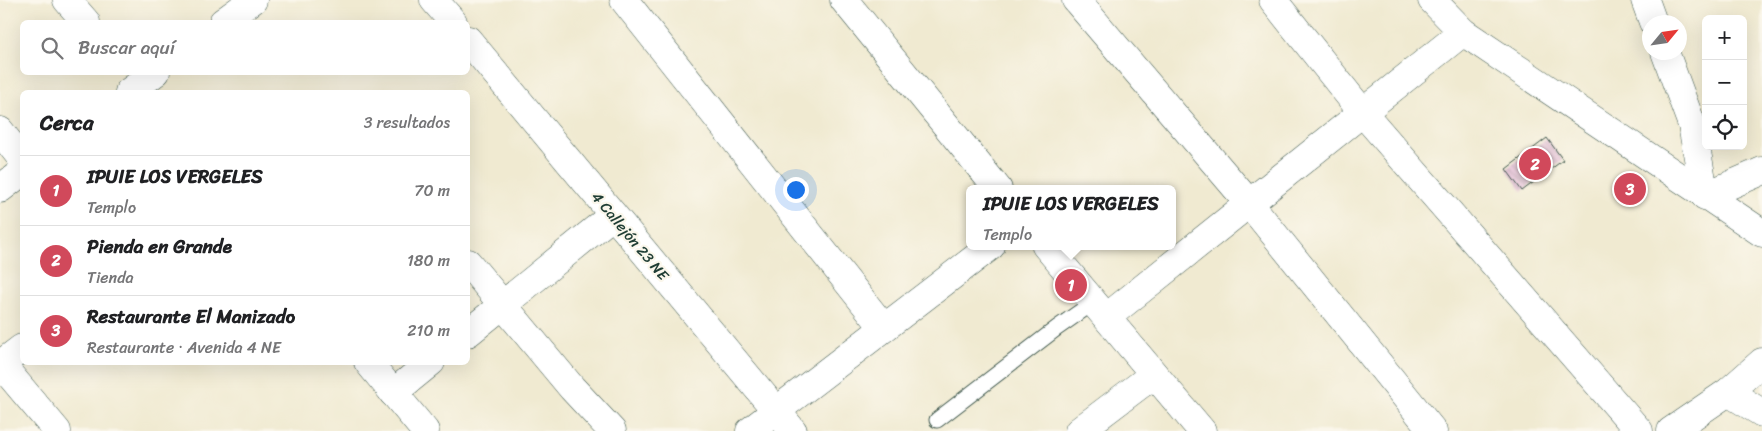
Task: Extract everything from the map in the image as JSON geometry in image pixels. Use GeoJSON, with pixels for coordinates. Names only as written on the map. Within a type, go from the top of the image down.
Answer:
{"type":"FeatureCollection","features":[{"type":"Feature","properties":{"kind":"street"},"geometry":{"type":"LineString","coordinates":[[67,0],[84,20]]}},
{"type":"Feature","properties":{"kind":"street"},"geometry":{"type":"LineString","coordinates":[[226,20],[253,0]]}},
{"type":"Feature","properties":{"kind":"street"},"geometry":{"type":"LineString","coordinates":[[434,0],[451,20]]}},
{"type":"Feature","properties":{"kind":"street"},"geometry":{"type":"LineString","coordinates":[[624,0],[884,328]]}},
{"type":"Feature","properties":{"kind":"street"},"geometry":{"type":"LineString","coordinates":[[844,0],[995,185]]}},
{"type":"Feature","properties":{"kind":"street"},"geometry":{"type":"LineString","coordinates":[[1076,0],[1249,204],[1433,431]]}},
{"type":"Feature","properties":{"kind":"street"},"geometry":{"type":"LineString","coordinates":[[1273,0],[1363,113],[1639,431]]}},
{"type":"Feature","properties":{"kind":"street"},"geometry":{"type":"LineString","coordinates":[[1432,0],[1462,32],[1762,233]]}},
{"type":"Feature","properties":{"kind":"street"},"geometry":{"type":"LineString","coordinates":[[1645,0],[1650,15]]}},
{"type":"Feature","properties":{"kind":"street"},"geometry":{"type":"LineString","coordinates":[[1100,310],[1249,204],[1462,32]]}},
{"type":"Feature","properties":{"kind":"street","name":"4 Callejón 23 NE"},"geometry":{"type":"LineString","coordinates":[[470,42],[785,421]]}},
{"type":"Feature","properties":{"kind":"street"},"geometry":{"type":"LineString","coordinates":[[1668,60],[1692,125],[1705,196]]}},
{"type":"Feature","properties":{"kind":"street"},"geometry":{"type":"LineString","coordinates":[[0,131],[20,156]]}},
{"type":"Feature","properties":{"kind":"street"},"geometry":{"type":"LineString","coordinates":[[1705,196],[1762,171]]}},
{"type":"Feature","properties":{"kind":"street"},"geometry":{"type":"LineString","coordinates":[[0,189],[20,174]]}},
{"type":"Feature","properties":{"kind":"street"},"geometry":{"type":"LineString","coordinates":[[470,331],[613,215]]}},
{"type":"Feature","properties":{"kind":"street"},"geometry":{"type":"LineString","coordinates":[[750,431],[785,421],[884,328],[986,250]]}},
{"type":"Feature","properties":{"kind":"street"},"geometry":{"type":"LineString","coordinates":[[1049,250],[1202,431]]}},
{"type":"Feature","properties":{"kind":"street"},"geometry":{"type":"LineString","coordinates":[[470,265],[572,388],[612,431]]}},
{"type":"Feature","properties":{"kind":"street"},"geometry":{"type":"LineString","coordinates":[[20,349],[0,364],[57,431]]}},
{"type":"Feature","properties":{"kind":"street"},"geometry":{"type":"LineString","coordinates":[[1671,431],[1728,392],[1762,362]]}},
{"type":"Feature","properties":{"kind":"street"},"geometry":{"type":"LineString","coordinates":[[370,365],[425,431]]}},
{"type":"Feature","properties":{"kind":"street"},"geometry":{"type":"LineString","coordinates":[[393,393],[427,365]]}},
{"type":"Feature","properties":{"kind":"street"},"geometry":{"type":"LineString","coordinates":[[1079,431],[1153,375]]}},
{"type":"Feature","properties":{"kind":"street"},"geometry":{"type":"LineString","coordinates":[[1728,392],[1762,414]]}},
{"type":"Feature","properties":{"kind":"lane"},"geometry":{"type":"LineString","coordinates":[[937,420],[1057,328],[1100,310]]}},
{"type":"Feature","properties":{"kind":"building"},"geometry":{"type":"Polygon","coordinates":[[[1547,138],[1563,160],[1522,191],[1506,169],[1547,138]]]}},
{"type":"Feature","properties":{"kind":"place","name":"Pienda en Grande"},"geometry":{"type":"Point","coordinates":[1535,164]}},
{"type":"Feature","properties":{"kind":"place","name":"Restaurante El Manizado"},"geometry":{"type":"Point","coordinates":[1630,189]}},
{"type":"Feature","properties":{"kind":"place","name":"IPUIE LOS VERGELES"},"geometry":{"type":"Point","coordinates":[1071,285]}}]}
